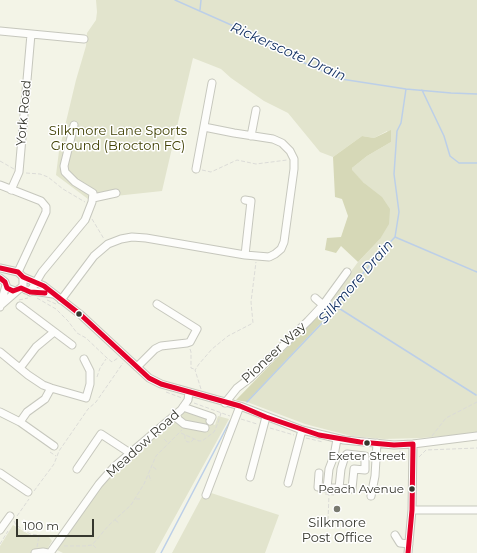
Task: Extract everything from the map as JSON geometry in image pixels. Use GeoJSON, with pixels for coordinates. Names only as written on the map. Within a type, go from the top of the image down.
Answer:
{"type":"FeatureCollection","features":[{"type":"Feature","properties":{"kind":"street"},"geometry":{"type":"LineString","coordinates":[[0,31],[84,39]]}},
{"type":"Feature","properties":{"kind":"street","name":"York Road"},"geometry":{"type":"LineString","coordinates":[[11,190],[19,172],[31,34]]}},
{"type":"Feature","properties":{"kind":"street"},"geometry":{"type":"LineString","coordinates":[[196,169],[212,83]]}},
{"type":"Feature","properties":{"kind":"street"},"geometry":{"type":"LineString","coordinates":[[251,136],[256,110]]}},
{"type":"Feature","properties":{"kind":"street"},"geometry":{"type":"LineString","coordinates":[[30,292],[42,272],[84,220],[93,198],[93,193],[75,182],[65,172],[64,166],[74,125]]}},
{"type":"Feature","properties":{"kind":"street"},"geometry":{"type":"LineString","coordinates":[[61,304],[90,260],[108,244],[127,238],[146,238],[269,257],[281,249],[284,242],[294,169],[294,159],[290,151],[282,143],[273,139],[204,127]]}},
{"type":"Feature","properties":{"kind":"street"},"geometry":{"type":"LineString","coordinates":[[0,185],[41,201],[46,207],[46,212],[18,274]]}},
{"type":"Feature","properties":{"kind":"street"},"geometry":{"type":"LineString","coordinates":[[93,198],[116,193]]}},
{"type":"Feature","properties":{"kind":"street"},"geometry":{"type":"LineString","coordinates":[[245,200],[251,201],[245,254]]}},
{"type":"Feature","properties":{"kind":"street"},"geometry":{"type":"LineString","coordinates":[[0,268],[18,274],[44,286],[61,304],[81,315],[149,378],[161,384],[240,406],[302,430],[337,439],[377,443],[413,444],[477,436]]}},
{"type":"Feature","properties":{"kind":"street","name":"Pioneer Way"},"geometry":{"type":"LineString","coordinates":[[225,403],[237,388],[250,378],[323,305],[346,272]]}},
{"type":"Feature","properties":{"kind":"street"},"geometry":{"type":"LineString","coordinates":[[1,305],[4,282],[7,275],[18,274]]}},
{"type":"Feature","properties":{"kind":"street"},"geometry":{"type":"LineString","coordinates":[[1,305],[20,289],[24,283],[18,274]]}},
{"type":"Feature","properties":{"kind":"street"},"geometry":{"type":"LineString","coordinates":[[4,282],[10,290],[15,291],[20,289],[30,292],[53,294]]}},
{"type":"Feature","properties":{"kind":"street"},"geometry":{"type":"LineString","coordinates":[[315,298],[323,305]]}},
{"type":"Feature","properties":{"kind":"street"},"geometry":{"type":"LineString","coordinates":[[137,367],[155,349],[161,346],[190,342],[197,329],[157,304]]}},
{"type":"Feature","properties":{"kind":"street"},"geometry":{"type":"LineString","coordinates":[[20,306],[72,345]]}},
{"type":"Feature","properties":{"kind":"street"},"geometry":{"type":"LineString","coordinates":[[20,368],[36,347],[54,332]]}},
{"type":"Feature","properties":{"kind":"street"},"geometry":{"type":"LineString","coordinates":[[0,352],[43,385],[86,398],[90,384],[90,372],[84,359]]}},
{"type":"Feature","properties":{"kind":"street"},"geometry":{"type":"LineString","coordinates":[[20,422],[27,412],[46,399],[51,388]]}},
{"type":"Feature","properties":{"kind":"street","name":"Meadow Road"},"geometry":{"type":"LineString","coordinates":[[36,553],[49,553],[99,484],[114,467],[183,407],[188,400],[189,392]]}},
{"type":"Feature","properties":{"kind":"street"},"geometry":{"type":"LineString","coordinates":[[206,495],[240,406]]}},
{"type":"Feature","properties":{"kind":"street"},"geometry":{"type":"LineString","coordinates":[[183,407],[212,417],[210,421]]}},
{"type":"Feature","properties":{"kind":"street"},"geometry":{"type":"LineString","coordinates":[[0,412],[20,422],[54,446]]}},
{"type":"Feature","properties":{"kind":"street"},"geometry":{"type":"LineString","coordinates":[[174,416],[180,422],[187,425],[205,428]]}},
{"type":"Feature","properties":{"kind":"street"},"geometry":{"type":"LineString","coordinates":[[250,477],[266,417]]}},
{"type":"Feature","properties":{"kind":"street"},"geometry":{"type":"LineString","coordinates":[[288,483],[302,430]]}},
{"type":"Feature","properties":{"kind":"street"},"geometry":{"type":"LineString","coordinates":[[77,468],[101,434],[130,453]]}},
{"type":"Feature","properties":{"kind":"street"},"geometry":{"type":"LineString","coordinates":[[327,492],[329,469],[334,456],[337,439]]}},
{"type":"Feature","properties":{"kind":"street"},"geometry":{"type":"LineString","coordinates":[[371,496],[377,443]]}},
{"type":"Feature","properties":{"kind":"street"},"geometry":{"type":"LineString","coordinates":[[408,553],[412,510],[413,444]]}},
{"type":"Feature","properties":{"kind":"street"},"geometry":{"type":"LineString","coordinates":[[319,473],[318,487],[327,492],[337,491],[352,489],[354,469],[365,470],[366,456],[347,454],[345,456],[337,491]]}},
{"type":"Feature","properties":{"kind":"street"},"geometry":{"type":"LineString","coordinates":[[0,473],[25,490],[17,494]]}},
{"type":"Feature","properties":{"kind":"street"},"geometry":{"type":"LineString","coordinates":[[412,510],[477,510]]}},
{"type":"Feature","properties":{"kind":"street"},"geometry":{"type":"LineString","coordinates":[[0,530],[12,518]]}},
{"type":"Feature","properties":{"kind":"street"},"geometry":{"type":"LineString","coordinates":[[395,535],[400,543],[409,544]]}},
{"type":"Feature","properties":{"kind":"path"},"geometry":{"type":"LineString","coordinates":[[196,169],[211,172],[237,160],[256,164],[294,159]]}},
{"type":"Feature","properties":{"kind":"path"},"geometry":{"type":"LineString","coordinates":[[0,161],[19,172],[40,174],[48,177],[63,189],[90,206]]}},
{"type":"Feature","properties":{"kind":"path"},"geometry":{"type":"LineString","coordinates":[[91,218],[108,244]]}},
{"type":"Feature","properties":{"kind":"path"},"geometry":{"type":"LineString","coordinates":[[195,370],[212,348],[228,336],[253,322],[251,302],[256,256]]}},
{"type":"Feature","properties":{"kind":"path"},"geometry":{"type":"LineString","coordinates":[[61,304],[36,298],[56,309],[77,333],[86,338],[112,362],[118,358]]}},
{"type":"Feature","properties":{"kind":"path"},"geometry":{"type":"LineString","coordinates":[[187,343],[191,352],[191,368],[195,370],[204,396]]}},
{"type":"Feature","properties":{"kind":"path"},"geometry":{"type":"LineString","coordinates":[[60,538],[30,534],[16,525],[12,518],[54,464],[59,451],[88,408],[96,402],[123,362]]}},
{"type":"Feature","properties":{"kind":"path"},"geometry":{"type":"LineString","coordinates":[[191,401],[232,416]]}},
{"type":"Feature","properties":{"kind":"path"},"geometry":{"type":"LineString","coordinates":[[427,442],[446,418],[477,402]]}},
{"type":"Feature","properties":{"kind":"path"},"geometry":{"type":"LineString","coordinates":[[241,418],[260,424]]}},
{"type":"Feature","properties":{"kind":"path"},"geometry":{"type":"LineString","coordinates":[[56,545],[79,546],[92,544],[129,507],[150,475],[152,466],[160,451],[169,444],[187,425]]}},
{"type":"Feature","properties":{"kind":"path"},"geometry":{"type":"LineString","coordinates":[[269,427],[294,435]]}},
{"type":"Feature","properties":{"kind":"path"},"geometry":{"type":"LineString","coordinates":[[185,435],[184,438],[187,442],[191,442],[194,439]]}},
{"type":"Feature","properties":{"kind":"path"},"geometry":{"type":"LineString","coordinates":[[164,439],[169,444]]}},
{"type":"Feature","properties":{"kind":"path"},"geometry":{"type":"LineString","coordinates":[[417,458],[426,450],[477,448]]}},
{"type":"Feature","properties":{"kind":"path"},"geometry":{"type":"LineString","coordinates":[[152,466],[156,471]]}},
{"type":"Feature","properties":{"kind":"path"},"geometry":{"type":"LineString","coordinates":[[150,475],[151,481]]}},
{"type":"Feature","properties":{"kind":"path"},"geometry":{"type":"LineString","coordinates":[[327,492],[334,495],[337,491]]}},
{"type":"Feature","properties":{"kind":"path"},"geometry":{"type":"LineString","coordinates":[[327,492],[330,498],[328,520]]}},
{"type":"Feature","properties":{"kind":"path"},"geometry":{"type":"LineString","coordinates":[[135,499],[140,499]]}},
{"type":"Feature","properties":{"kind":"path"},"geometry":{"type":"LineString","coordinates":[[115,520],[119,523]]}},
{"type":"Feature","properties":{"kind":"path"},"geometry":{"type":"LineString","coordinates":[[0,544],[10,526]]}},
{"type":"Feature","properties":{"kind":"path"},"geometry":{"type":"LineString","coordinates":[[36,553],[39,536]]}},
{"type":"Feature","properties":{"kind":"path"},"geometry":{"type":"LineString","coordinates":[[92,544],[96,548]]}},
{"type":"Feature","properties":{"kind":"green space","name":"Silkmore Lane Sports Ground (Brocton FC)"},"geometry":{"type":"Polygon","coordinates":[[[96,0],[477,0],[477,433],[421,438],[384,439],[351,436],[305,424],[247,402],[335,307],[318,316],[358,262],[380,239],[364,183],[352,171],[352,168],[367,156],[391,142],[387,131],[374,138],[362,136],[333,157],[320,152],[288,113],[264,101],[231,78],[221,69],[193,58],[162,191],[106,197],[92,202],[56,175],[59,151],[76,80],[86,46],[87,33],[96,20],[96,0]]]}},
{"type":"Feature","properties":{"kind":"green space"},"geometry":{"type":"Polygon","coordinates":[[[391,130],[391,142],[367,156],[352,168],[352,170],[364,183],[382,197],[390,209],[389,224],[380,239],[358,262],[341,246],[336,253],[325,250],[327,238],[341,237],[348,216],[342,199],[335,197],[333,157],[362,136],[374,138],[391,130]]]}},
{"type":"Feature","properties":{"kind":"green space"},"geometry":{"type":"Polygon","coordinates":[[[336,307],[247,402],[236,400],[318,316],[336,307]]]}},
{"type":"Feature","properties":{"kind":"green space"},"geometry":{"type":"Polygon","coordinates":[[[185,409],[209,418],[208,422],[215,425],[218,416],[229,419],[155,553],[63,553],[55,549],[116,468],[185,409]]]}},
{"type":"Feature","properties":{"kind":"green space"},"geometry":{"type":"Polygon","coordinates":[[[205,491],[279,515],[265,553],[172,553],[205,491]]]}},
{"type":"Feature","properties":{"kind":"green space"},"geometry":{"type":"Polygon","coordinates":[[[13,525],[30,535],[49,537],[52,541],[46,551],[32,553],[0,553],[0,546],[13,525]]]}},
{"type":"Feature","properties":{"kind":"waterway","name":"Rickerscote Drain"},"geometry":{"type":"LineString","coordinates":[[175,0],[247,32],[286,55],[341,79],[406,89],[477,94]]}},
{"type":"Feature","properties":{"kind":"waterway"},"geometry":{"type":"LineString","coordinates":[[200,10],[201,0]]}},
{"type":"Feature","properties":{"kind":"waterway","name":"Silkmore Drain"},"geometry":{"type":"LineString","coordinates":[[247,402],[324,321],[378,255],[395,237],[399,212],[394,174],[397,131],[401,123],[406,89]]}},
{"type":"Feature","properties":{"kind":"waterway"},"geometry":{"type":"LineString","coordinates":[[422,90],[444,136],[450,156],[459,163],[477,163]]}},
{"type":"Feature","properties":{"kind":"waterway"},"geometry":{"type":"LineString","coordinates":[[395,237],[477,272]]}},
{"type":"Feature","properties":{"kind":"waterway"},"geometry":{"type":"LineString","coordinates":[[337,307],[476,395]]}},
{"type":"Feature","properties":{"kind":"waterway","name":"Silkmore Drain"},"geometry":{"type":"LineString","coordinates":[[161,553],[230,421]]}},
{"type":"Feature","properties":{"kind":"transit line"},"geometry":{"type":"LineString","coordinates":[[0,268],[18,272],[23,277],[44,286],[81,315],[149,378],[161,384],[240,406],[266,417],[319,435],[360,442],[394,445],[413,444],[412,510],[408,553]]}},
{"type":"Feature","properties":{"kind":"transit line"},"geometry":{"type":"LineString","coordinates":[[0,278],[5,282],[7,288],[13,291],[21,288],[30,292],[45,293]]}},
{"type":"Feature","properties":{"kind":"place","name":"Exeter Street"},"geometry":{"type":"Point","coordinates":[367,443]}},
{"type":"Feature","properties":{"kind":"place","name":"Peach Avenue"},"geometry":{"type":"Point","coordinates":[412,489]}},
{"type":"Feature","properties":{"kind":"place","name":"Silkmore Post Office"},"geometry":{"type":"Point","coordinates":[337,509]}}]}
